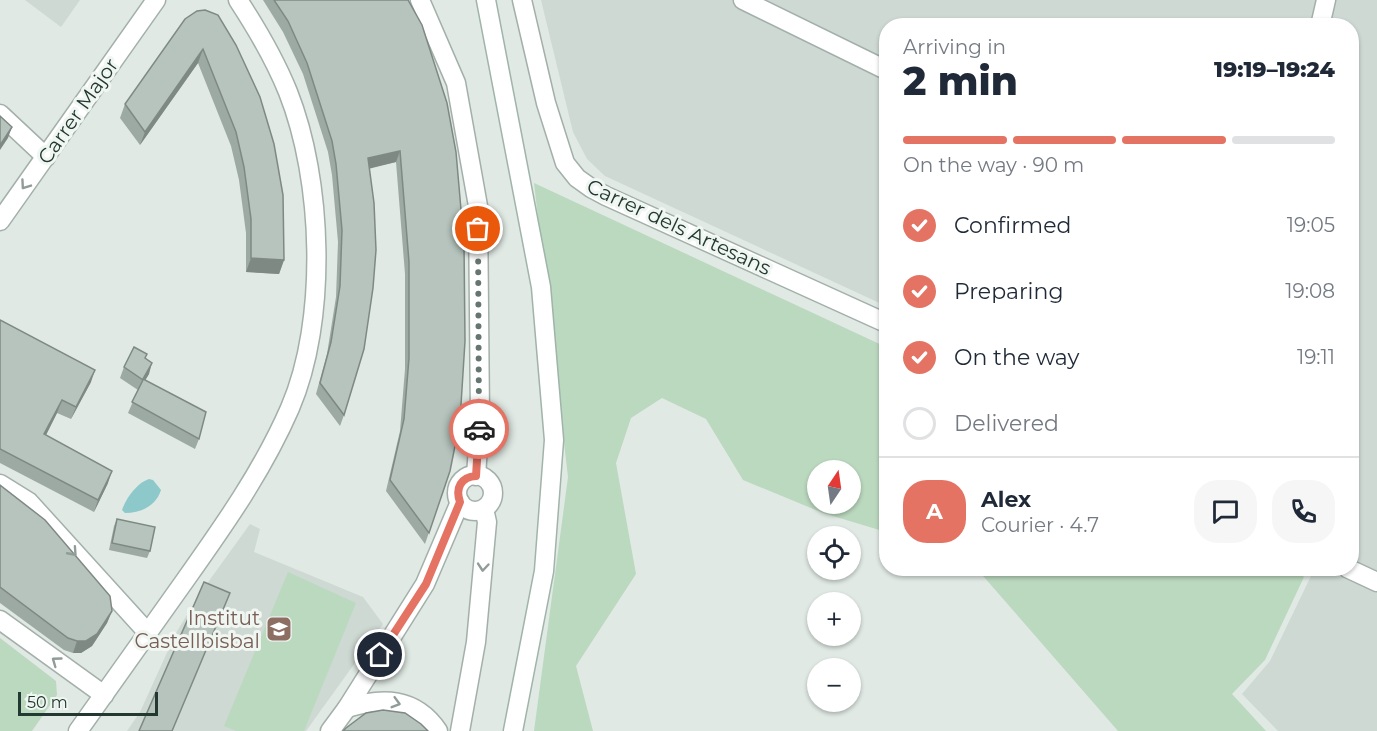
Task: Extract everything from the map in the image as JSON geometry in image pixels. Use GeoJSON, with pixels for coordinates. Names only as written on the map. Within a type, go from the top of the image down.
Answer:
{"type":"FeatureCollection","features":[{"type":"Feature","properties":{"kind":"street","name":"Carrer Major"},"geometry":{"type":"LineString","coordinates":[[3,210],[46,157],[156,0]]}},
{"type":"Feature","properties":{"kind":"street"},"geometry":{"type":"LineString","coordinates":[[78,731],[233,512],[268,453],[291,406],[306,357],[314,305],[317,253],[314,194],[305,150],[288,93],[261,37],[238,0]]}},
{"type":"Feature","properties":{"kind":"street"},"geometry":{"type":"LineString","coordinates":[[420,0],[456,83],[478,206],[480,417],[476,476]]}},
{"type":"Feature","properties":{"kind":"street"},"geometry":{"type":"LineString","coordinates":[[486,0],[541,287],[554,440],[544,572],[513,731]]}},
{"type":"Feature","properties":{"kind":"street","name":"Carrer dels Artesans"},"geometry":{"type":"LineString","coordinates":[[522,0],[546,103],[565,163],[577,178],[591,189],[879,320]]}},
{"type":"Feature","properties":{"kind":"street"},"geometry":{"type":"LineString","coordinates":[[743,0],[879,67]]}},
{"type":"Feature","properties":{"kind":"street"},"geometry":{"type":"LineString","coordinates":[[1322,18],[1326,0]]}},
{"type":"Feature","properties":{"kind":"street"},"geometry":{"type":"LineString","coordinates":[[0,114],[46,157]]}},
{"type":"Feature","properties":{"kind":"street"},"geometry":{"type":"LineString","coordinates":[[476,476],[487,479],[493,489],[492,500],[479,511],[468,509],[460,502],[458,496],[459,486],[466,478],[476,476]]}},
{"type":"Feature","properties":{"kind":"street"},"geometry":{"type":"LineString","coordinates":[[0,484],[29,502],[148,633]]}},
{"type":"Feature","properties":{"kind":"street"},"geometry":{"type":"LineString","coordinates":[[330,731],[426,584],[460,502]]}},
{"type":"Feature","properties":{"kind":"street"},"geometry":{"type":"LineString","coordinates":[[460,731],[476,642],[487,522],[484,509]]}},
{"type":"Feature","properties":{"kind":"street"},"geometry":{"type":"LineString","coordinates":[[1359,574],[1377,582]]}},
{"type":"Feature","properties":{"kind":"street"},"geometry":{"type":"LineString","coordinates":[[0,620],[104,695]]}},
{"type":"Feature","properties":{"kind":"street"},"geometry":{"type":"LineString","coordinates":[[346,708],[385,700],[402,704],[419,712],[433,723],[438,731]]}},
{"type":"Feature","properties":{"kind":"shaded area"},"geometry":{"type":"Polygon","coordinates":[[[25,0],[80,0],[61,27],[25,0]]]}},
{"type":"Feature","properties":{"kind":"shaded area"},"geometry":{"type":"Polygon","coordinates":[[[541,0],[1377,0],[1377,731],[1278,731],[1242,694],[1270,661],[1311,576],[1359,576],[1359,18],[879,18],[879,303],[605,176],[587,159],[573,132],[541,0]]]}},
{"type":"Feature","properties":{"kind":"shaded area","name":"Institut Castellbisbal"},"geometry":{"type":"Polygon","coordinates":[[[250,524],[260,529],[254,552],[363,597],[383,624],[306,731],[127,731],[140,712],[176,633],[201,592],[250,524]]]}},
{"type":"Feature","properties":{"kind":"green space"},"geometry":{"type":"Polygon","coordinates":[[[534,183],[879,344],[879,530],[826,514],[861,514],[861,460],[807,460],[807,506],[743,480],[706,419],[662,398],[631,418],[616,463],[636,574],[576,666],[593,731],[534,731],[568,477],[534,183]]]}},
{"type":"Feature","properties":{"kind":"green space","name":"Institut Castellbisbal"},"geometry":{"type":"Polygon","coordinates":[[[288,572],[356,603],[304,731],[236,731],[224,726],[288,572]]]}},
{"type":"Feature","properties":{"kind":"green space"},"geometry":{"type":"Polygon","coordinates":[[[983,576],[1304,577],[1265,660],[1232,694],[1266,731],[1118,731],[983,576]]]}},
{"type":"Feature","properties":{"kind":"green space"},"geometry":{"type":"Polygon","coordinates":[[[0,638],[56,681],[57,695],[32,731],[0,731],[0,638]]]}},
{"type":"Feature","properties":{"kind":"water"},"geometry":{"type":"Polygon","coordinates":[[[149,479],[153,480],[161,490],[159,496],[147,508],[125,513],[122,510],[129,496],[136,487],[149,479]]]}},
{"type":"Feature","properties":{"kind":"building"},"geometry":{"type":"Polygon","coordinates":[[[274,0],[408,0],[422,25],[447,103],[456,152],[464,244],[465,341],[456,441],[450,471],[429,533],[390,480],[404,419],[409,358],[409,262],[400,151],[368,158],[374,203],[376,250],[373,288],[364,349],[344,415],[320,383],[331,342],[340,286],[342,230],[336,164],[332,141],[307,63],[288,21],[274,0]]]}},
{"type":"Feature","properties":{"kind":"building"},"geometry":{"type":"Polygon","coordinates":[[[205,10],[218,15],[236,45],[260,97],[274,144],[283,195],[284,260],[251,258],[251,219],[244,167],[236,132],[203,49],[145,132],[125,104],[185,19],[197,11],[205,10]]]}},
{"type":"Feature","properties":{"kind":"building"},"geometry":{"type":"Polygon","coordinates":[[[0,116],[12,127],[0,145],[0,116]]]}},
{"type":"Feature","properties":{"kind":"building"},"geometry":{"type":"Polygon","coordinates":[[[0,320],[95,370],[76,407],[62,400],[44,434],[112,471],[98,500],[0,449],[0,320]]]}},
{"type":"Feature","properties":{"kind":"building"},"geometry":{"type":"Polygon","coordinates":[[[134,347],[147,354],[145,358],[152,363],[143,379],[206,412],[199,439],[132,402],[143,380],[124,367],[134,347]]]}},
{"type":"Feature","properties":{"kind":"building"},"geometry":{"type":"Polygon","coordinates":[[[0,485],[45,520],[110,596],[112,611],[97,634],[86,641],[68,638],[0,587],[0,485]]]}},
{"type":"Feature","properties":{"kind":"building"},"geometry":{"type":"Polygon","coordinates":[[[117,519],[155,527],[150,551],[112,543],[117,519]]]}},
{"type":"Feature","properties":{"kind":"building"},"geometry":{"type":"Polygon","coordinates":[[[204,582],[230,593],[172,731],[139,731],[204,582]]]}},
{"type":"Feature","properties":{"kind":"building"},"geometry":{"type":"Polygon","coordinates":[[[383,710],[405,713],[428,731],[343,731],[366,713],[383,710]]]}},
{"type":"Feature","properties":{"kind":"way so far"},"geometry":{"type":"LineString","coordinates":[[478,229],[479,429]]}},
{"type":"Feature","properties":{"kind":"place","name":"Institut Castellbisbal"},"geometry":{"type":"Point","coordinates":[279,629]}},
{"type":"Feature","properties":{"kind":"route"},"geometry":{"type":"LineString","coordinates":[[380,655],[426,584],[460,502],[459,486],[466,478],[476,476],[479,429]]}}]}
